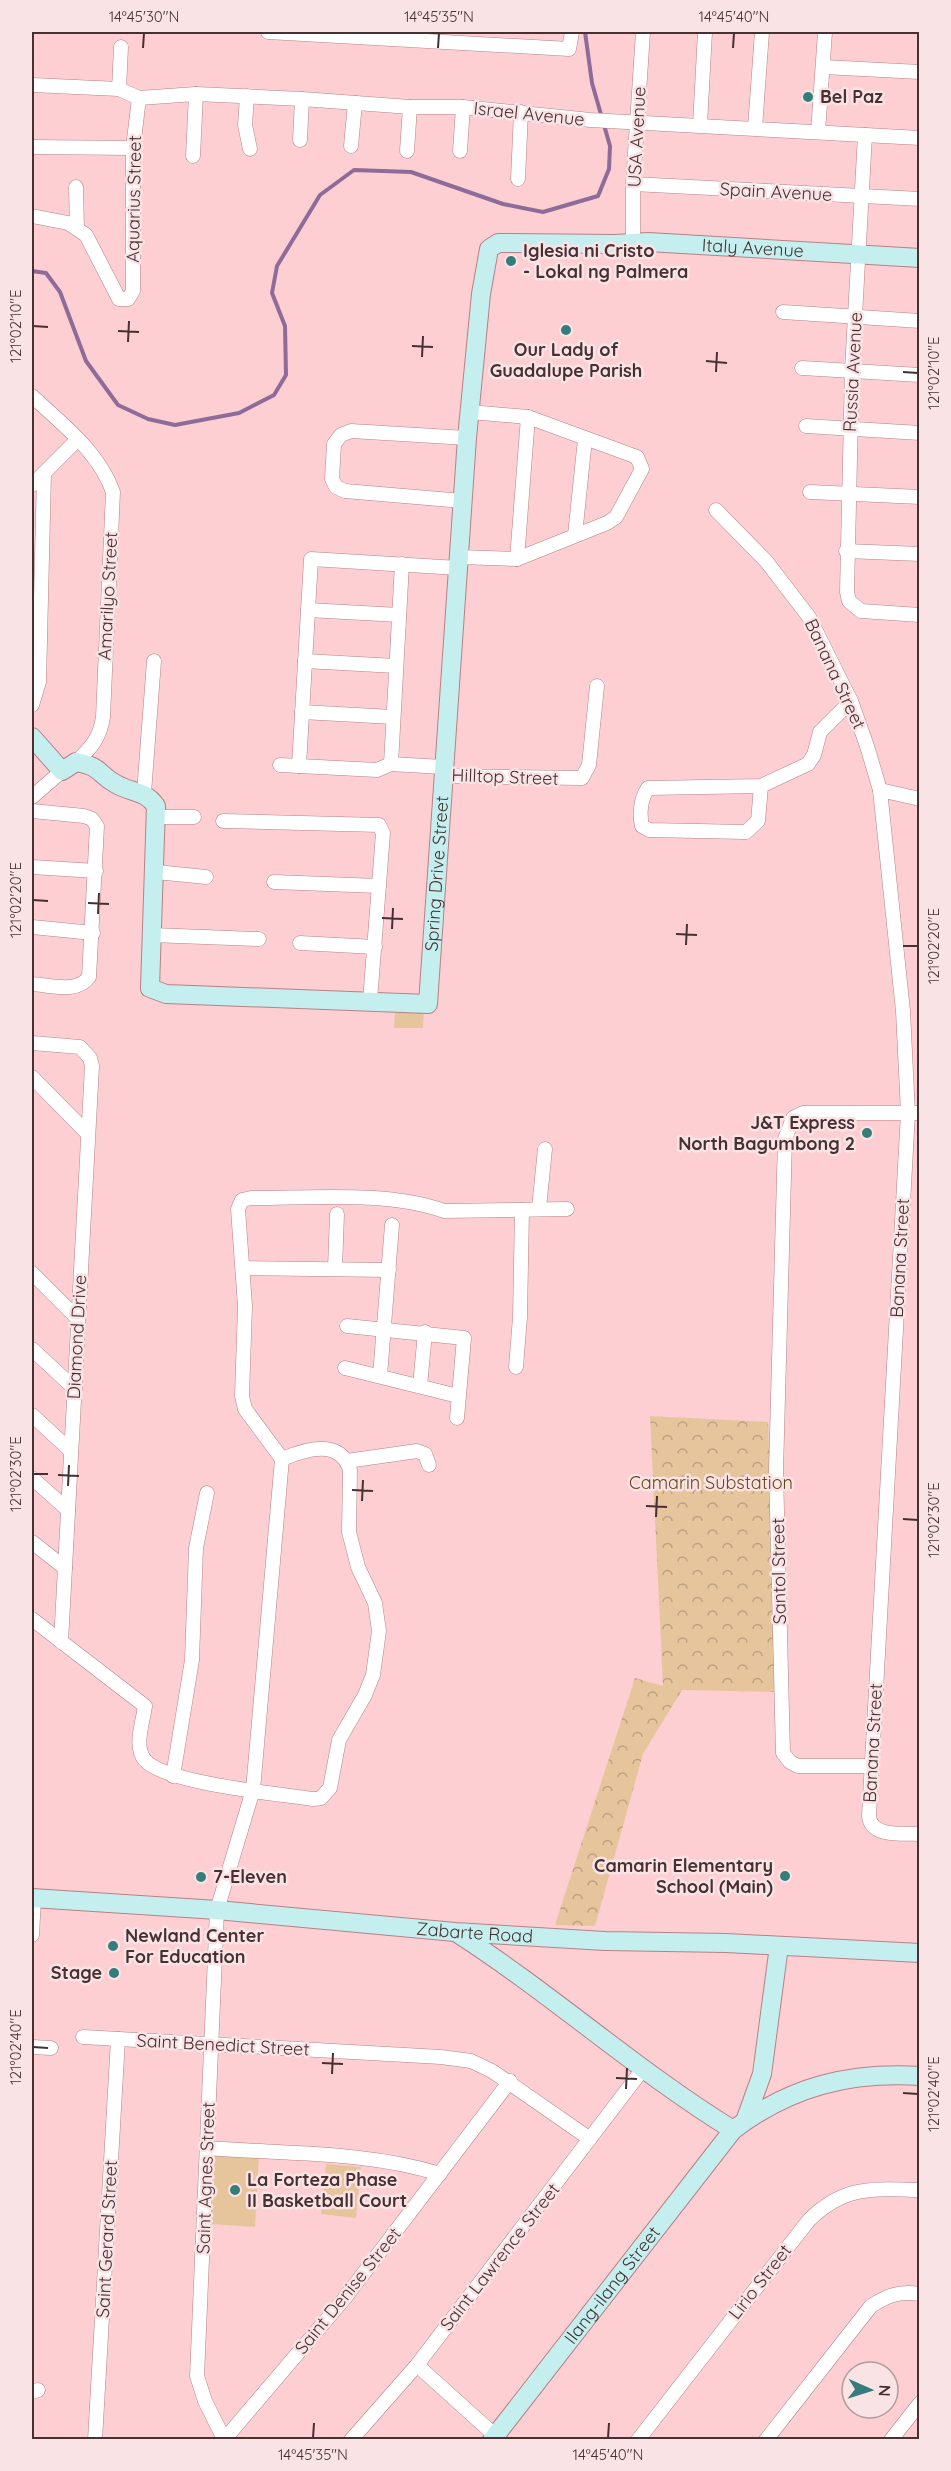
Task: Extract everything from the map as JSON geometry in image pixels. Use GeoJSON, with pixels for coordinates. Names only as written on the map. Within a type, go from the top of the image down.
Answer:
{"type":"FeatureCollection","features":[{"type":"Feature","properties":{"kind":"street"},"geometry":{"type":"LineString","coordinates":[[268,32],[469,37],[522,46],[569,49],[572,32]]}},
{"type":"Feature","properties":{"kind":"street"},"geometry":{"type":"LineString","coordinates":[[522,32],[522,46]]}},
{"type":"Feature","properties":{"kind":"street","name":"USA Avenue"},"geometry":{"type":"LineString","coordinates":[[633,244],[633,184],[643,32]]}},
{"type":"Feature","properties":{"kind":"street"},"geometry":{"type":"LineString","coordinates":[[700,125],[705,32]]}},
{"type":"Feature","properties":{"kind":"street"},"geometry":{"type":"LineString","coordinates":[[755,128],[762,32]]}},
{"type":"Feature","properties":{"kind":"street"},"geometry":{"type":"LineString","coordinates":[[818,132],[825,32]]}},
{"type":"Feature","properties":{"kind":"street"},"geometry":{"type":"LineString","coordinates":[[119,89],[121,47]]}},
{"type":"Feature","properties":{"kind":"street"},"geometry":{"type":"LineString","coordinates":[[823,67],[920,72]]}},
{"type":"Feature","properties":{"kind":"street"},"geometry":{"type":"LineString","coordinates":[[32,85],[119,89],[139,98]]}},
{"type":"Feature","properties":{"kind":"street"},"geometry":{"type":"LineString","coordinates":[[193,156],[196,94]]}},
{"type":"Feature","properties":{"kind":"street","name":"Israel Avenue"},"geometry":{"type":"LineString","coordinates":[[139,98],[196,94],[410,107],[463,107],[619,122],[920,138]]}},
{"type":"Feature","properties":{"kind":"street"},"geometry":{"type":"LineString","coordinates":[[247,96],[245,126],[250,149]]}},
{"type":"Feature","properties":{"kind":"street","name":"Aquarius Street"},"geometry":{"type":"LineString","coordinates":[[77,228],[86,235],[119,299],[128,299],[133,291],[133,148],[139,98]]}},
{"type":"Feature","properties":{"kind":"street"},"geometry":{"type":"LineString","coordinates":[[300,140],[302,99]]}},
{"type":"Feature","properties":{"kind":"street"},"geometry":{"type":"LineString","coordinates":[[351,146],[355,103]]}},
{"type":"Feature","properties":{"kind":"street"},"geometry":{"type":"LineString","coordinates":[[406,151],[410,107]]}},
{"type":"Feature","properties":{"kind":"street"},"geometry":{"type":"LineString","coordinates":[[460,151],[463,107]]}},
{"type":"Feature","properties":{"kind":"street"},"geometry":{"type":"LineString","coordinates":[[518,179],[521,112]]}},
{"type":"Feature","properties":{"kind":"street","name":"Russia Avenue"},"geometry":{"type":"LineString","coordinates":[[865,135],[852,370],[846,551],[847,592],[855,608],[861,611],[920,615]]}},
{"type":"Feature","properties":{"kind":"street"},"geometry":{"type":"LineString","coordinates":[[32,147],[133,148]]}},
{"type":"Feature","properties":{"kind":"street","name":"Spain Avenue"},"geometry":{"type":"LineString","coordinates":[[633,184],[920,199]]}},
{"type":"Feature","properties":{"kind":"street"},"geometry":{"type":"LineString","coordinates":[[76,187],[77,228]]}},
{"type":"Feature","properties":{"kind":"street"},"geometry":{"type":"LineString","coordinates":[[32,216],[68,223],[77,228]]}},
{"type":"Feature","properties":{"kind":"street","name":"Italy Avenue"},"geometry":{"type":"LineString","coordinates":[[481,294],[489,249],[498,243],[633,244],[648,242],[920,258]]}},
{"type":"Feature","properties":{"kind":"street","name":"Spring Drive Street"},"geometry":{"type":"LineString","coordinates":[[157,817],[150,988],[156,992],[428,1004],[442,771],[467,438],[481,294]]}},
{"type":"Feature","properties":{"kind":"street"},"geometry":{"type":"LineString","coordinates":[[783,312],[920,321]]}},
{"type":"Feature","properties":{"kind":"street"},"geometry":{"type":"LineString","coordinates":[[802,368],[920,375]]}},
{"type":"Feature","properties":{"kind":"street","name":"Amarilyo Street"},"geometry":{"type":"LineString","coordinates":[[32,396],[78,439],[107,476],[113,492],[101,731],[94,746],[32,797]]}},
{"type":"Feature","properties":{"kind":"street"},"geometry":{"type":"LineString","coordinates":[[299,766],[311,559],[402,564],[517,559],[594,529],[616,517],[642,469],[637,457],[528,417],[470,412]]}},
{"type":"Feature","properties":{"kind":"street"},"geometry":{"type":"LineString","coordinates":[[517,559],[528,417]]}},
{"type":"Feature","properties":{"kind":"street"},"geometry":{"type":"LineString","coordinates":[[806,426],[920,433]]}},
{"type":"Feature","properties":{"kind":"street"},"geometry":{"type":"LineString","coordinates":[[463,501],[345,491],[336,487],[332,479],[334,444],[341,435],[351,431],[467,438]]}},
{"type":"Feature","properties":{"kind":"street"},"geometry":{"type":"LineString","coordinates":[[32,485],[78,439]]}},
{"type":"Feature","properties":{"kind":"street"},"geometry":{"type":"LineString","coordinates":[[575,535],[585,439]]}},
{"type":"Feature","properties":{"kind":"street"},"geometry":{"type":"LineString","coordinates":[[32,705],[39,682],[44,473]]}},
{"type":"Feature","properties":{"kind":"street"},"geometry":{"type":"LineString","coordinates":[[810,492],[920,497]]}},
{"type":"Feature","properties":{"kind":"street","name":"Banana Street"},"geometry":{"type":"LineString","coordinates":[[716,510],[766,561],[809,617],[851,700],[879,790],[914,1113],[869,1816],[872,1825],[884,1832],[920,1834]]}},
{"type":"Feature","properties":{"kind":"street"},"geometry":{"type":"LineString","coordinates":[[846,551],[920,554]]}},
{"type":"Feature","properties":{"kind":"street"},"geometry":{"type":"LineString","coordinates":[[391,764],[402,564]]}},
{"type":"Feature","properties":{"kind":"street"},"geometry":{"type":"LineString","coordinates":[[308,610],[399,615]]}},
{"type":"Feature","properties":{"kind":"street"},"geometry":{"type":"LineString","coordinates":[[144,793],[154,661]]}},
{"type":"Feature","properties":{"kind":"street"},"geometry":{"type":"LineString","coordinates":[[305,661],[396,666]]}},
{"type":"Feature","properties":{"kind":"street","name":"Hilltop Street"},"geometry":{"type":"LineString","coordinates":[[442,771],[582,777],[589,765],[597,686]]}},
{"type":"Feature","properties":{"kind":"street"},"geometry":{"type":"LineString","coordinates":[[762,786],[758,821],[746,832],[650,830],[642,826],[640,818],[643,795],[648,788],[762,786],[808,764],[814,755],[820,732],[851,700]]}},
{"type":"Feature","properties":{"kind":"street"},"geometry":{"type":"LineString","coordinates":[[302,712],[393,717]]}},
{"type":"Feature","properties":{"kind":"street"},"geometry":{"type":"LineString","coordinates":[[32,737],[69,766],[94,766],[117,785],[144,793],[156,806],[157,817],[194,817]]}},
{"type":"Feature","properties":{"kind":"street"},"geometry":{"type":"LineString","coordinates":[[280,765],[377,770],[385,769],[391,764],[442,771]]}},
{"type":"Feature","properties":{"kind":"street"},"geometry":{"type":"LineString","coordinates":[[879,790],[920,799]]}},
{"type":"Feature","properties":{"kind":"street"},"geometry":{"type":"LineString","coordinates":[[32,811],[84,816],[92,819],[97,826],[89,977],[84,983],[75,987],[32,984]]}},
{"type":"Feature","properties":{"kind":"street"},"geometry":{"type":"LineString","coordinates":[[223,821],[379,825],[383,833],[370,1001]]}},
{"type":"Feature","properties":{"kind":"street"},"geometry":{"type":"LineString","coordinates":[[32,867],[96,871]]}},
{"type":"Feature","properties":{"kind":"street"},"geometry":{"type":"LineString","coordinates":[[156,872],[206,877]]}},
{"type":"Feature","properties":{"kind":"street"},"geometry":{"type":"LineString","coordinates":[[274,882],[379,886]]}},
{"type":"Feature","properties":{"kind":"street"},"geometry":{"type":"LineString","coordinates":[[32,927],[93,933]]}},
{"type":"Feature","properties":{"kind":"street"},"geometry":{"type":"LineString","coordinates":[[152,935],[259,939]]}},
{"type":"Feature","properties":{"kind":"street"},"geometry":{"type":"LineString","coordinates":[[300,943],[375,947]]}},
{"type":"Feature","properties":{"kind":"street","name":"Diamond Drive"},"geometry":{"type":"LineString","coordinates":[[32,1043],[72,1045],[86,1052],[92,1066],[61,1642]]}},
{"type":"Feature","properties":{"kind":"street"},"geometry":{"type":"LineString","coordinates":[[32,1077],[88,1134]]}},
{"type":"Feature","properties":{"kind":"street","name":"Santol Street"},"geometry":{"type":"LineString","coordinates":[[871,1766],[798,1766],[790,1762],[783,1753],[776,1471],[785,1139],[793,1118],[814,1111],[914,1113]]}},
{"type":"Feature","properties":{"kind":"street"},"geometry":{"type":"LineString","coordinates":[[539,1208],[545,1149]]}},
{"type":"Feature","properties":{"kind":"street"},"geometry":{"type":"LineString","coordinates":[[32,1619],[145,1706],[139,1747],[145,1760],[158,1771],[172,1776],[312,1799],[327,1794],[339,1740],[373,1675],[379,1616],[358,1567],[349,1532],[350,1470],[347,1461],[342,1454],[320,1448],[305,1449],[282,1459],[245,1409],[242,1396],[243,1268],[238,1209],[242,1200],[251,1198],[391,1199],[426,1204],[444,1211],[567,1209]]}},
{"type":"Feature","properties":{"kind":"street"},"geometry":{"type":"LineString","coordinates":[[516,1367],[520,1317],[522,1210]]}},
{"type":"Feature","properties":{"kind":"street"},"geometry":{"type":"LineString","coordinates":[[336,1268],[337,1214]]}},
{"type":"Feature","properties":{"kind":"street"},"geometry":{"type":"LineString","coordinates":[[380,1376],[393,1225]]}},
{"type":"Feature","properties":{"kind":"street"},"geometry":{"type":"LineString","coordinates":[[243,1268],[389,1270]]}},
{"type":"Feature","properties":{"kind":"street"},"geometry":{"type":"LineString","coordinates":[[32,1273],[78,1319]]}},
{"type":"Feature","properties":{"kind":"street"},"geometry":{"type":"LineString","coordinates":[[348,1326],[425,1332],[465,1338],[457,1418]]}},
{"type":"Feature","properties":{"kind":"street"},"geometry":{"type":"LineString","coordinates":[[420,1386],[425,1332]]}},
{"type":"Feature","properties":{"kind":"street"},"geometry":{"type":"LineString","coordinates":[[32,1349],[75,1389]]}},
{"type":"Feature","properties":{"kind":"street"},"geometry":{"type":"LineString","coordinates":[[345,1368],[458,1396]]}},
{"type":"Feature","properties":{"kind":"street"},"geometry":{"type":"LineString","coordinates":[[32,1414],[71,1451]]}},
{"type":"Feature","properties":{"kind":"street"},"geometry":{"type":"LineString","coordinates":[[347,1461],[417,1451],[425,1454],[429,1465]]}},
{"type":"Feature","properties":{"kind":"street","name":"Saint Agnes Street"},"geometry":{"type":"LineString","coordinates":[[224,2439],[205,2402],[197,2376],[217,1910],[253,1790],[282,1459]]}},
{"type":"Feature","properties":{"kind":"street"},"geometry":{"type":"LineString","coordinates":[[32,1478],[68,1510]]}},
{"type":"Feature","properties":{"kind":"street"},"geometry":{"type":"LineString","coordinates":[[172,1776],[192,1660],[196,1548],[207,1492]]}},
{"type":"Feature","properties":{"kind":"street"},"geometry":{"type":"LineString","coordinates":[[32,1542],[65,1568]]}},
{"type":"Feature","properties":{"kind":"street"},"geometry":{"type":"LineString","coordinates":[[32,1935],[33,1898]]}},
{"type":"Feature","properties":{"kind":"street","name":"Zabarte Road"},"geometry":{"type":"LineString","coordinates":[[33,1898],[217,1910],[455,1932],[605,1941],[919,1952]]}},
{"type":"Feature","properties":{"kind":"street"},"geometry":{"type":"LineString","coordinates":[[455,1932],[499,1960],[693,2106],[739,2125]]}},
{"type":"Feature","properties":{"kind":"street"},"geometry":{"type":"LineString","coordinates":[[739,2125],[762,2074],[779,1946]]}},
{"type":"Feature","properties":{"kind":"street","name":"Saint Benedict Street"},"geometry":{"type":"LineString","coordinates":[[83,2037],[441,2056],[471,2061],[510,2081],[590,2139]]}},
{"type":"Feature","properties":{"kind":"street","name":"Saint Gerard Street"},"geometry":{"type":"LineString","coordinates":[[95,2439],[118,2039]]}},
{"type":"Feature","properties":{"kind":"street"},"geometry":{"type":"LineString","coordinates":[[32,2047],[51,2048]]}},
{"type":"Feature","properties":{"kind":"street","name":"Saint Lawrence Street"},"geometry":{"type":"LineString","coordinates":[[351,2439],[417,2365],[643,2069]]}},
{"type":"Feature","properties":{"kind":"street"},"geometry":{"type":"LineString","coordinates":[[762,2074],[773,2105]]}},
{"type":"Feature","properties":{"kind":"street"},"geometry":{"type":"LineString","coordinates":[[739,2125],[773,2105],[815,2085],[833,2080],[884,2074],[920,2076]]}},
{"type":"Feature","properties":{"kind":"street","name":"Saint Denise Street"},"geometry":{"type":"LineString","coordinates":[[224,2439],[344,2299],[510,2081]]}},
{"type":"Feature","properties":{"kind":"street","name":"Ilang-ilang Street"},"geometry":{"type":"LineString","coordinates":[[496,2438],[739,2125]]}},
{"type":"Feature","properties":{"kind":"street"},"geometry":{"type":"LineString","coordinates":[[207,2148],[375,2160],[414,2166],[440,2174]]}},
{"type":"Feature","properties":{"kind":"street","name":"Lirio Street"},"geometry":{"type":"LineString","coordinates":[[638,2439],[809,2220],[826,2204],[847,2193],[868,2189],[920,2190]]}},
{"type":"Feature","properties":{"kind":"street"},"geometry":{"type":"LineString","coordinates":[[766,2439],[871,2306],[885,2297],[903,2292],[920,2294]]}},
{"type":"Feature","properties":{"kind":"street"},"geometry":{"type":"LineString","coordinates":[[417,2365],[496,2438]]}},
{"type":"Feature","properties":{"kind":"street"},"geometry":{"type":"LineString","coordinates":[[891,2439],[920,2403]]}},
{"type":"Feature","properties":{"kind":"green space"},"geometry":{"type":"Polygon","coordinates":[[[395,1007],[424,1009],[423,1028],[394,1028],[395,1007]]]}},
{"type":"Feature","properties":{"kind":"green space","name":"Camarin Substation"},"geometry":{"type":"Polygon","coordinates":[[[650,1416],[768,1422],[778,1692],[682,1690],[643,1754],[595,1926],[555,1925],[635,1678],[663,1686],[650,1416]]]}},
{"type":"Feature","properties":{"kind":"green space","name":"La Forteza Phase II Basketball Court"},"geometry":{"type":"Polygon","coordinates":[[[215,2152],[259,2155],[255,2227],[211,2224],[215,2152]]]}},
{"type":"Feature","properties":{"kind":"green space"},"geometry":{"type":"Polygon","coordinates":[[[326,2164],[361,2167],[356,2218],[321,2214],[326,2164]]]}},
{"type":"Feature","properties":{"kind":"waterway"},"geometry":{"type":"LineString","coordinates":[[32,271],[46,273],[60,292],[86,361],[118,405],[148,419],[175,425],[239,413],[274,395],[286,375],[285,326],[272,293],[277,266],[320,195],[354,170],[411,172],[503,204],[543,212],[598,196],[609,169],[610,146],[592,83],[585,32]]}},
{"type":"Feature","properties":{"kind":"place","name":"Bel Paz"},"geometry":{"type":"Point","coordinates":[808,97]}},
{"type":"Feature","properties":{"kind":"place","name":"Iglesia ni Cristo - Lokal ng Palmera"},"geometry":{"type":"Point","coordinates":[511,261]}},
{"type":"Feature","properties":{"kind":"place","name":"Our Lady of Guadalupe Parish"},"geometry":{"type":"Point","coordinates":[566,330]}},
{"type":"Feature","properties":{"kind":"place","name":"J&T Express North Bagumbong 2"},"geometry":{"type":"Point","coordinates":[867,1133]}},
{"type":"Feature","properties":{"kind":"place","name":"Camarin Elementary School (Main)"},"geometry":{"type":"Point","coordinates":[785,1876]}},
{"type":"Feature","properties":{"kind":"place","name":"7-Eleven"},"geometry":{"type":"Point","coordinates":[201,1877]}},
{"type":"Feature","properties":{"kind":"place","name":"Newland Center For Education"},"geometry":{"type":"Point","coordinates":[113,1946]}},
{"type":"Feature","properties":{"kind":"place","name":"Stage"},"geometry":{"type":"Point","coordinates":[114,1973]}},
{"type":"Feature","properties":{"kind":"place","name":"La Forteza Phase II Basketball Court"},"geometry":{"type":"Point","coordinates":[235,2190]}}]}
